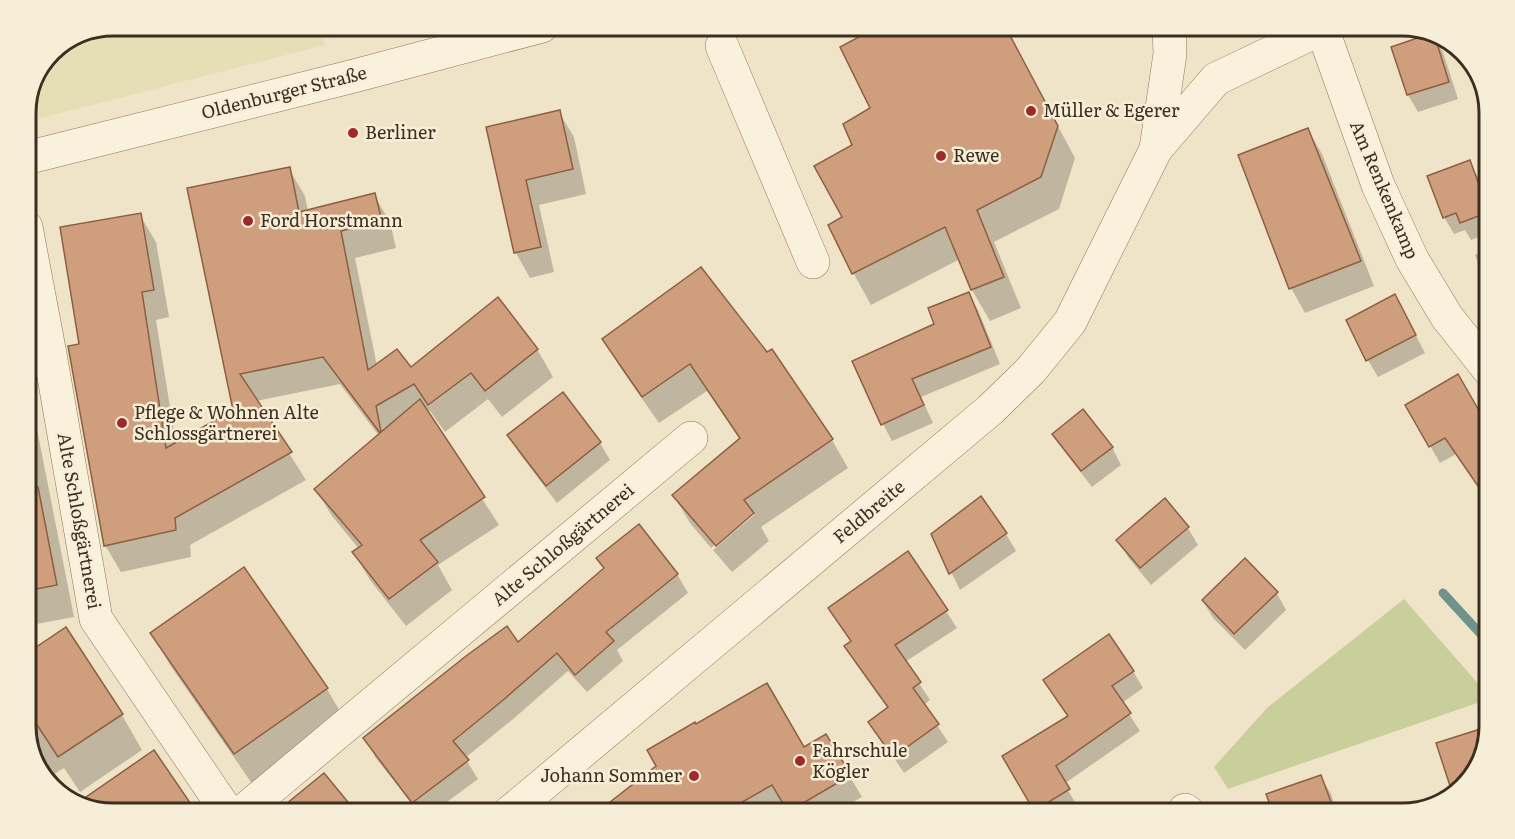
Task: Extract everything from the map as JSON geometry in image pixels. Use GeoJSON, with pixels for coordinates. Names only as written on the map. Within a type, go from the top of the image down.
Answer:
{"type":"FeatureCollection","features":[{"type":"Feature","properties":{"kind":"street","name":"Oldenburger Straße"},"geometry":{"type":"LineString","coordinates":[[36,156],[504,36]]}},
{"type":"Feature","properties":{"kind":"street","name":"Feldbreite"},"geometry":{"type":"LineString","coordinates":[[1156,149],[1170,54],[1169,36]]}},
{"type":"Feature","properties":{"kind":"street","name":"Feldbreite"},"geometry":{"type":"LineString","coordinates":[[521,803],[981,418],[1031,370],[1070,322],[1156,149],[1216,79],[1305,36]]}},
{"type":"Feature","properties":{"kind":"street","name":"Am Renkenkamp"},"geometry":{"type":"LineString","coordinates":[[1327,36],[1378,185],[1412,259],[1447,317],[1479,357]]}},
{"type":"Feature","properties":{"kind":"street"},"geometry":{"type":"LineString","coordinates":[[722,46],[813,262]]}},
{"type":"Feature","properties":{"kind":"street","name":"Alte Schloßgärtnerei"},"geometry":{"type":"LineString","coordinates":[[36,280],[96,619],[221,803]]}},
{"type":"Feature","properties":{"kind":"street","name":"Alte Schloßgärtnerei"},"geometry":{"type":"LineString","coordinates":[[253,803],[690,438]]}},
{"type":"Feature","properties":{"kind":"shaded area"},"geometry":{"type":"Polygon","coordinates":[[[323,36],[325,45],[36,119],[37,98],[42,83],[58,58],[83,42],[98,37],[323,36]]]}},
{"type":"Feature","properties":{"kind":"green space"},"geometry":{"type":"Polygon","coordinates":[[[1404,599],[1479,685],[1479,702],[1228,789],[1214,767],[1267,708],[1404,599]]]}},
{"type":"Feature","properties":{"kind":"building","name":"Rewe"},"geometry":{"type":"Polygon","coordinates":[[[860,36],[1010,36],[1058,126],[1041,177],[977,210],[1004,277],[971,290],[945,227],[852,274],[828,225],[842,217],[814,166],[852,145],[843,124],[870,108],[840,47],[860,36]]]}},
{"type":"Feature","properties":{"kind":"building"},"geometry":{"type":"Polygon","coordinates":[[[1417,38],[1437,44],[1449,82],[1407,95],[1391,47],[1417,38]]]}},
{"type":"Feature","properties":{"kind":"building"},"geometry":{"type":"Polygon","coordinates":[[[560,110],[573,169],[526,180],[541,247],[514,253],[486,127],[560,110]]]}},
{"type":"Feature","properties":{"kind":"building"},"geometry":{"type":"Polygon","coordinates":[[[1308,128],[1361,261],[1289,289],[1238,155],[1308,128]]]}},
{"type":"Feature","properties":{"kind":"building"},"geometry":{"type":"Polygon","coordinates":[[[1470,160],[1479,185],[1479,216],[1460,223],[1456,213],[1443,218],[1427,176],[1470,160]]]}},
{"type":"Feature","properties":{"kind":"building"},"geometry":{"type":"Polygon","coordinates":[[[290,167],[299,212],[375,193],[382,221],[341,231],[368,370],[397,349],[411,367],[498,297],[538,349],[485,391],[471,373],[428,405],[414,384],[376,406],[381,432],[420,399],[485,497],[420,540],[438,562],[389,599],[352,552],[362,545],[314,489],[380,433],[323,357],[240,374],[292,452],[175,518],[176,530],[104,546],[68,346],[79,344],[60,227],[141,213],[154,290],[142,292],[166,448],[233,410],[187,188],[290,167]]]}},
{"type":"Feature","properties":{"kind":"building"},"geometry":{"type":"Polygon","coordinates":[[[701,267],[767,352],[772,349],[833,439],[744,500],[754,513],[716,546],[672,495],[740,438],[690,364],[642,397],[602,339],[701,267]]]}},
{"type":"Feature","properties":{"kind":"building"},"geometry":{"type":"Polygon","coordinates":[[[969,292],[991,347],[912,379],[924,405],[881,425],[852,361],[934,324],[928,308],[969,292]]]}},
{"type":"Feature","properties":{"kind":"building"},"geometry":{"type":"Polygon","coordinates":[[[1395,294],[1416,335],[1366,361],[1346,320],[1395,294]]]}},
{"type":"Feature","properties":{"kind":"building"},"geometry":{"type":"Polygon","coordinates":[[[1458,374],[1479,411],[1479,487],[1445,438],[1429,447],[1405,405],[1458,374]]]}},
{"type":"Feature","properties":{"kind":"building"},"geometry":{"type":"Polygon","coordinates":[[[563,392],[601,442],[546,486],[507,435],[563,392]]]}},
{"type":"Feature","properties":{"kind":"building"},"geometry":{"type":"Polygon","coordinates":[[[1083,409],[1113,447],[1081,471],[1052,434],[1083,409]]]}},
{"type":"Feature","properties":{"kind":"building"},"geometry":{"type":"Polygon","coordinates":[[[36,487],[38,487],[57,585],[36,589],[36,487]]]}},
{"type":"Feature","properties":{"kind":"building"},"geometry":{"type":"Polygon","coordinates":[[[981,496],[1007,533],[949,574],[931,534],[981,496]]]}},
{"type":"Feature","properties":{"kind":"building"},"geometry":{"type":"Polygon","coordinates":[[[1165,498],[1189,527],[1140,568],[1116,540],[1165,498]]]}},
{"type":"Feature","properties":{"kind":"building"},"geometry":{"type":"Polygon","coordinates":[[[639,524],[678,574],[606,632],[614,641],[575,675],[557,653],[453,741],[469,760],[412,803],[363,738],[507,626],[518,642],[604,568],[596,558],[639,524]]]}},
{"type":"Feature","properties":{"kind":"building"},"geometry":{"type":"Polygon","coordinates":[[[908,551],[948,610],[895,645],[921,682],[913,688],[939,724],[893,757],[868,722],[888,707],[844,646],[851,641],[828,608],[908,551]]]}},
{"type":"Feature","properties":{"kind":"building"},"geometry":{"type":"Polygon","coordinates":[[[1245,558],[1278,592],[1234,634],[1202,600],[1245,558]]]}},
{"type":"Feature","properties":{"kind":"building"},"geometry":{"type":"Polygon","coordinates":[[[244,567],[328,688],[234,754],[150,633],[244,567]]]}},
{"type":"Feature","properties":{"kind":"building"},"geometry":{"type":"Polygon","coordinates":[[[66,627],[123,714],[58,757],[36,723],[36,647],[66,627]]]}},
{"type":"Feature","properties":{"kind":"building"},"geometry":{"type":"Polygon","coordinates":[[[1109,634],[1134,671],[1112,686],[1131,713],[1056,766],[1070,789],[1047,803],[1029,803],[1002,756],[1068,716],[1043,680],[1109,634]]]}},
{"type":"Feature","properties":{"kind":"building"},"geometry":{"type":"Polygon","coordinates":[[[767,683],[804,747],[826,734],[851,775],[803,803],[783,803],[772,785],[740,803],[609,803],[656,766],[647,750],[695,722],[696,724],[767,683]]]}},
{"type":"Feature","properties":{"kind":"building"},"geometry":{"type":"Polygon","coordinates":[[[1479,730],[1469,765],[1450,786],[1436,743],[1479,730]]]}},
{"type":"Feature","properties":{"kind":"building"},"geometry":{"type":"Polygon","coordinates":[[[154,750],[190,803],[113,803],[85,798],[154,750]]]}},
{"type":"Feature","properties":{"kind":"building"},"geometry":{"type":"Polygon","coordinates":[[[324,773],[349,803],[287,803],[324,773]]]}},
{"type":"Feature","properties":{"kind":"building"},"geometry":{"type":"Polygon","coordinates":[[[1321,775],[1331,803],[1269,803],[1266,794],[1321,775]]]}},
{"type":"Feature","properties":{"kind":"waterway"},"geometry":{"type":"LineString","coordinates":[[1443,593],[1479,632]]}},
{"type":"Feature","properties":{"kind":"place","name":"Müller & Egerer"},"geometry":{"type":"Point","coordinates":[1031,111]}},
{"type":"Feature","properties":{"kind":"place","name":"Berliner"},"geometry":{"type":"Point","coordinates":[353,133]}},
{"type":"Feature","properties":{"kind":"place","name":"Rewe"},"geometry":{"type":"Point","coordinates":[941,156]}},
{"type":"Feature","properties":{"kind":"place","name":"Ford Horstmann"},"geometry":{"type":"Point","coordinates":[248,221]}},
{"type":"Feature","properties":{"kind":"place","name":"Pflege & Wohnen Alte Schlossgärtnerei"},"geometry":{"type":"Point","coordinates":[122,423]}},
{"type":"Feature","properties":{"kind":"place","name":"Fahrschule Kögler"},"geometry":{"type":"Point","coordinates":[800,761]}},
{"type":"Feature","properties":{"kind":"place","name":"Johann Sommer"},"geometry":{"type":"Point","coordinates":[694,776]}}]}
